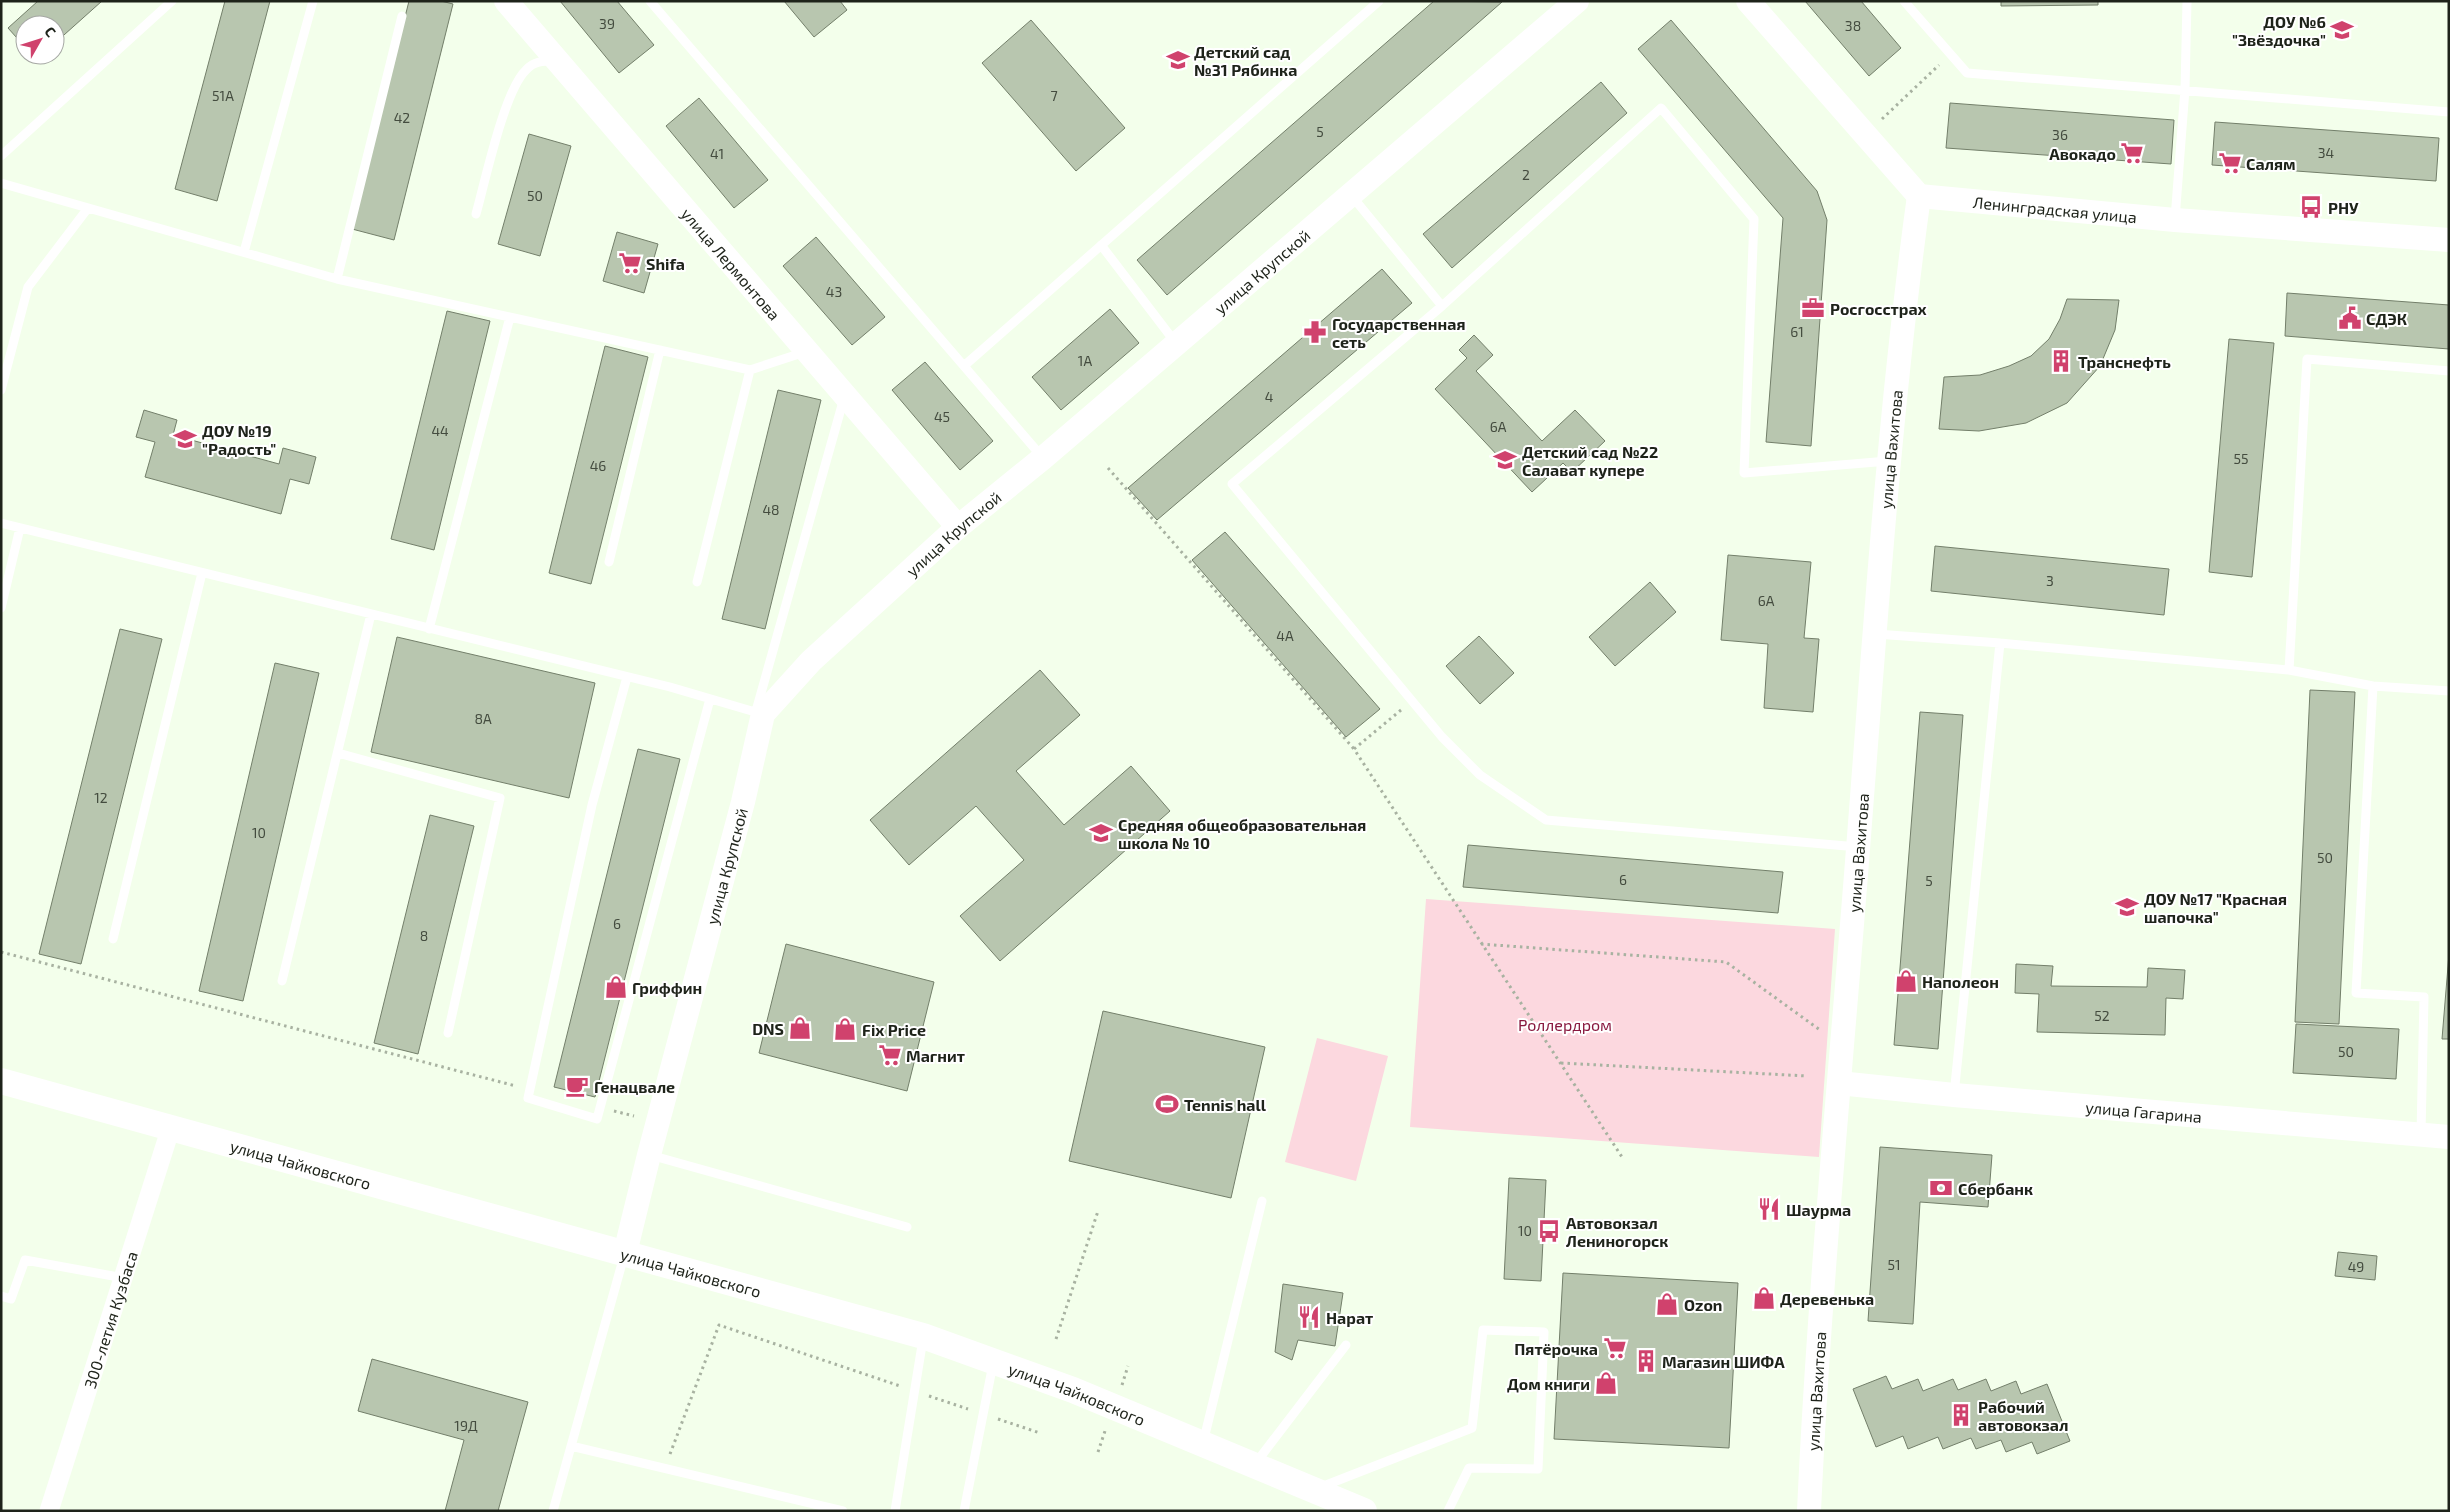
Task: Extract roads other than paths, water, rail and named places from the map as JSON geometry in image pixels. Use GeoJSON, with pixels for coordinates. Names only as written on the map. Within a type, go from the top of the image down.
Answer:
{"type":"FeatureCollection","features":[{"type":"Feature","properties":{"kind":"main road","name":"улица Чайковского"},"geometry":{"type":"LineString","coordinates":[[1,1081],[923,1336],[994,1360],[1255,1464],[1364,1511]]}},
{"type":"Feature","properties":{"kind":"street","name":"улица Лермонтова"},"geometry":{"type":"LineString","coordinates":[[506,1],[958,527]]}},
{"type":"Feature","properties":{"kind":"street","name":"улица Крупской"},"geometry":{"type":"LineString","coordinates":[[625,1253],[649,1155],[743,802],[759,713],[811,661],[958,527],[1043,458],[1577,1]]}},
{"type":"Feature","properties":{"kind":"street"},"geometry":{"type":"LineString","coordinates":[[1748,1],[1919,196]]}},
{"type":"Feature","properties":{"kind":"street","name":"Ленинградская улица"},"geometry":{"type":"LineString","coordinates":[[1919,196],[2175,220],[2449,240]]}},
{"type":"Feature","properties":{"kind":"street","name":"улица Вахитова"},"geometry":{"type":"LineString","coordinates":[[1809,1511],[1822,1270],[1858,848],[1873,634],[1888,461],[1919,196]]}},
{"type":"Feature","properties":{"kind":"street","name":"улица Гагарина"},"geometry":{"type":"LineString","coordinates":[[1839,1083],[1954,1095],[2449,1137]]}},
{"type":"Feature","properties":{"kind":"street","name":"300-летия Кузбаса"},"geometry":{"type":"LineString","coordinates":[[49,1511],[171,1127]]}},
{"type":"Feature","properties":{"kind":"lane"},"geometry":{"type":"LineString","coordinates":[[1,156],[172,1]]}},
{"type":"Feature","properties":{"kind":"lane"},"geometry":{"type":"LineString","coordinates":[[244,252],[314,1]]}},
{"type":"Feature","properties":{"kind":"lane"},"geometry":{"type":"LineString","coordinates":[[650,1],[1043,458]]}},
{"type":"Feature","properties":{"kind":"lane"},"geometry":{"type":"LineString","coordinates":[[965,365],[1379,1]]}},
{"type":"Feature","properties":{"kind":"lane"},"geometry":{"type":"LineString","coordinates":[[1904,1],[1967,72],[2449,112]]}},
{"type":"Feature","properties":{"kind":"lane"},"geometry":{"type":"LineString","coordinates":[[2175,220],[2185,89],[2187,1]]}},
{"type":"Feature","properties":{"kind":"lane"},"geometry":{"type":"LineString","coordinates":[[337,279],[402,16]]}},
{"type":"Feature","properties":{"kind":"lane"},"geometry":{"type":"LineString","coordinates":[[476,214],[506,106],[525,70],[539,61],[557,61]]}},
{"type":"Feature","properties":{"kind":"lane"},"geometry":{"type":"LineString","coordinates":[[1858,848],[1546,820],[1480,775],[1442,737],[1232,484],[1442,306],[1661,108],[1754,219],[1744,473],[1888,461]]}},
{"type":"Feature","properties":{"kind":"lane"},"geometry":{"type":"LineString","coordinates":[[1,183],[337,279],[750,370],[807,351]]}},
{"type":"Feature","properties":{"kind":"lane"},"geometry":{"type":"LineString","coordinates":[[1350,194],[1442,306]]}},
{"type":"Feature","properties":{"kind":"lane"},"geometry":{"type":"LineString","coordinates":[[1,390],[28,286],[88,208]]}},
{"type":"Feature","properties":{"kind":"lane"},"geometry":{"type":"LineString","coordinates":[[1101,245],[1176,344]]}},
{"type":"Feature","properties":{"kind":"lane"},"geometry":{"type":"LineString","coordinates":[[430,629],[510,317]]}},
{"type":"Feature","properties":{"kind":"lane"},"geometry":{"type":"LineString","coordinates":[[608,562],[660,350]]}},
{"type":"Feature","properties":{"kind":"lane"},"geometry":{"type":"LineString","coordinates":[[2289,670],[2307,359],[2449,371]]}},
{"type":"Feature","properties":{"kind":"lane"},"geometry":{"type":"LineString","coordinates":[[697,582],[750,370]]}},
{"type":"Feature","properties":{"kind":"lane"},"geometry":{"type":"LineString","coordinates":[[1,523],[627,677],[759,713],[845,396]]}},
{"type":"Feature","properties":{"kind":"lane"},"geometry":{"type":"LineString","coordinates":[[1,608],[20,528]]}},
{"type":"Feature","properties":{"kind":"lane"},"geometry":{"type":"LineString","coordinates":[[114,939],[202,573]]}},
{"type":"Feature","properties":{"kind":"lane"},"geometry":{"type":"LineString","coordinates":[[282,981],[371,614]]}},
{"type":"Feature","properties":{"kind":"lane"},"geometry":{"type":"LineString","coordinates":[[1873,634],[2000,643],[2289,670],[2373,686],[2449,691]]}},
{"type":"Feature","properties":{"kind":"lane"},"geometry":{"type":"LineString","coordinates":[[1954,1095],[2000,643]]}},
{"type":"Feature","properties":{"kind":"lane"},"geometry":{"type":"LineString","coordinates":[[627,677],[592,805],[528,1098],[597,1119],[710,699]]}},
{"type":"Feature","properties":{"kind":"lane"},"geometry":{"type":"LineString","coordinates":[[2373,686],[2356,992],[2424,997],[2421,1135]]}},
{"type":"Feature","properties":{"kind":"lane"},"geometry":{"type":"LineString","coordinates":[[338,753],[500,798],[448,1034]]}},
{"type":"Feature","properties":{"kind":"lane"},"geometry":{"type":"LineString","coordinates":[[649,1155],[908,1227]]}},
{"type":"Feature","properties":{"kind":"lane"},"geometry":{"type":"LineString","coordinates":[[1203,1443],[1262,1201]]}},
{"type":"Feature","properties":{"kind":"lane"},"geometry":{"type":"LineString","coordinates":[[553,1511],[625,1253]]}},
{"type":"Feature","properties":{"kind":"lane"},"geometry":{"type":"LineString","coordinates":[[1,1296],[11,1299],[26,1260],[124,1278]]}},
{"type":"Feature","properties":{"kind":"lane"},"geometry":{"type":"LineString","coordinates":[[1315,1490],[1472,1428],[1483,1330],[1544,1332],[1538,1469],[1469,1468],[1448,1511]]}},
{"type":"Feature","properties":{"kind":"lane"},"geometry":{"type":"LineString","coordinates":[[895,1511],[923,1336]]}},
{"type":"Feature","properties":{"kind":"lane"},"geometry":{"type":"LineString","coordinates":[[1255,1464],[1346,1346]]}},
{"type":"Feature","properties":{"kind":"lane"},"geometry":{"type":"LineString","coordinates":[[964,1511],[994,1360]]}},
{"type":"Feature","properties":{"kind":"lane"},"geometry":{"type":"LineString","coordinates":[[571,1446],[843,1511]]}},
{"type":"Feature","properties":{"kind":"place","name":"ДОУ №6 \"Звёздочка\""},"geometry":{"type":"Point","coordinates":[2342,30]}},
{"type":"Feature","properties":{"kind":"place","name":"Детский сад №31 Рябинка"},"geometry":{"type":"Point","coordinates":[1178,60]}},
{"type":"Feature","properties":{"kind":"place","name":"Авокадо"},"geometry":{"type":"Point","coordinates":[2132,153]}},
{"type":"Feature","properties":{"kind":"place","name":"Салям"},"geometry":{"type":"Point","coordinates":[2230,163]}},
{"type":"Feature","properties":{"kind":"place","name":"РНУ"},"geometry":{"type":"Point","coordinates":[2311,207]}},
{"type":"Feature","properties":{"kind":"place","name":"Shifa"},"geometry":{"type":"Point","coordinates":[630,263]}},
{"type":"Feature","properties":{"kind":"place","name":"Росгосстрах"},"geometry":{"type":"Point","coordinates":[1813,308]}},
{"type":"Feature","properties":{"kind":"place","name":"СДЭК"},"geometry":{"type":"Point","coordinates":[2350,318]}},
{"type":"Feature","properties":{"kind":"place","name":"Государственная сеть"},"geometry":{"type":"Point","coordinates":[1315,332]}},
{"type":"Feature","properties":{"kind":"place","name":"Транснефть"},"geometry":{"type":"Point","coordinates":[2061,361]}},
{"type":"Feature","properties":{"kind":"place","name":"ДОУ №19 \"Радость\""},"geometry":{"type":"Point","coordinates":[185,439]}},
{"type":"Feature","properties":{"kind":"place","name":"Детский сад №22 Салават купере"},"geometry":{"type":"Point","coordinates":[1505,460]}},
{"type":"Feature","properties":{"kind":"place","name":"Средняя общеобразовательная школа № 10"},"geometry":{"type":"Point","coordinates":[1101,833]}},
{"type":"Feature","properties":{"kind":"place","name":"ДОУ №17 \"Красная шапочка\""},"geometry":{"type":"Point","coordinates":[2127,907]}},
{"type":"Feature","properties":{"kind":"place","name":"Наполеон"},"geometry":{"type":"Point","coordinates":[1906,981]}},
{"type":"Feature","properties":{"kind":"place","name":"Гриффин"},"geometry":{"type":"Point","coordinates":[616,987]}},
{"type":"Feature","properties":{"kind":"place","name":"DNS"},"geometry":{"type":"Point","coordinates":[800,1028]}},
{"type":"Feature","properties":{"kind":"place","name":"Fix Price"},"geometry":{"type":"Point","coordinates":[845,1029]}},
{"type":"Feature","properties":{"kind":"place","name":"Магнит"},"geometry":{"type":"Point","coordinates":[890,1055]}},
{"type":"Feature","properties":{"kind":"place","name":"Генацвале"},"geometry":{"type":"Point","coordinates":[577,1086]}},
{"type":"Feature","properties":{"kind":"place","name":"Tennis hall"},"geometry":{"type":"Point","coordinates":[1167,1104]}},
{"type":"Feature","properties":{"kind":"place","name":"Сбербанк"},"geometry":{"type":"Point","coordinates":[1941,1188]}},
{"type":"Feature","properties":{"kind":"place","name":"Шаурма"},"geometry":{"type":"Point","coordinates":[1769,1209]}},
{"type":"Feature","properties":{"kind":"place","name":"Автовокзал Лениногорск"},"geometry":{"type":"Point","coordinates":[1549,1231]}},
{"type":"Feature","properties":{"kind":"place","name":"Деревенька"},"geometry":{"type":"Point","coordinates":[1764,1298]}},
{"type":"Feature","properties":{"kind":"place","name":"Ozon"},"geometry":{"type":"Point","coordinates":[1667,1304]}},
{"type":"Feature","properties":{"kind":"place","name":"Нарат"},"geometry":{"type":"Point","coordinates":[1309,1317]}},
{"type":"Feature","properties":{"kind":"place","name":"Пятёрочка"},"geometry":{"type":"Point","coordinates":[1615,1348]}},
{"type":"Feature","properties":{"kind":"place","name":"Магазин ШИФА"},"geometry":{"type":"Point","coordinates":[1646,1361]}},
{"type":"Feature","properties":{"kind":"place","name":"Дом книги"},"geometry":{"type":"Point","coordinates":[1606,1383]}},
{"type":"Feature","properties":{"kind":"place","name":"Рабочий автовокзал"},"geometry":{"type":"Point","coordinates":[1961,1415]}},
{"type":"Feature","properties":{"kind":"park label","name":"Роллердром"},"geometry":{"type":"Point","coordinates":[1565,1024]}}]}
